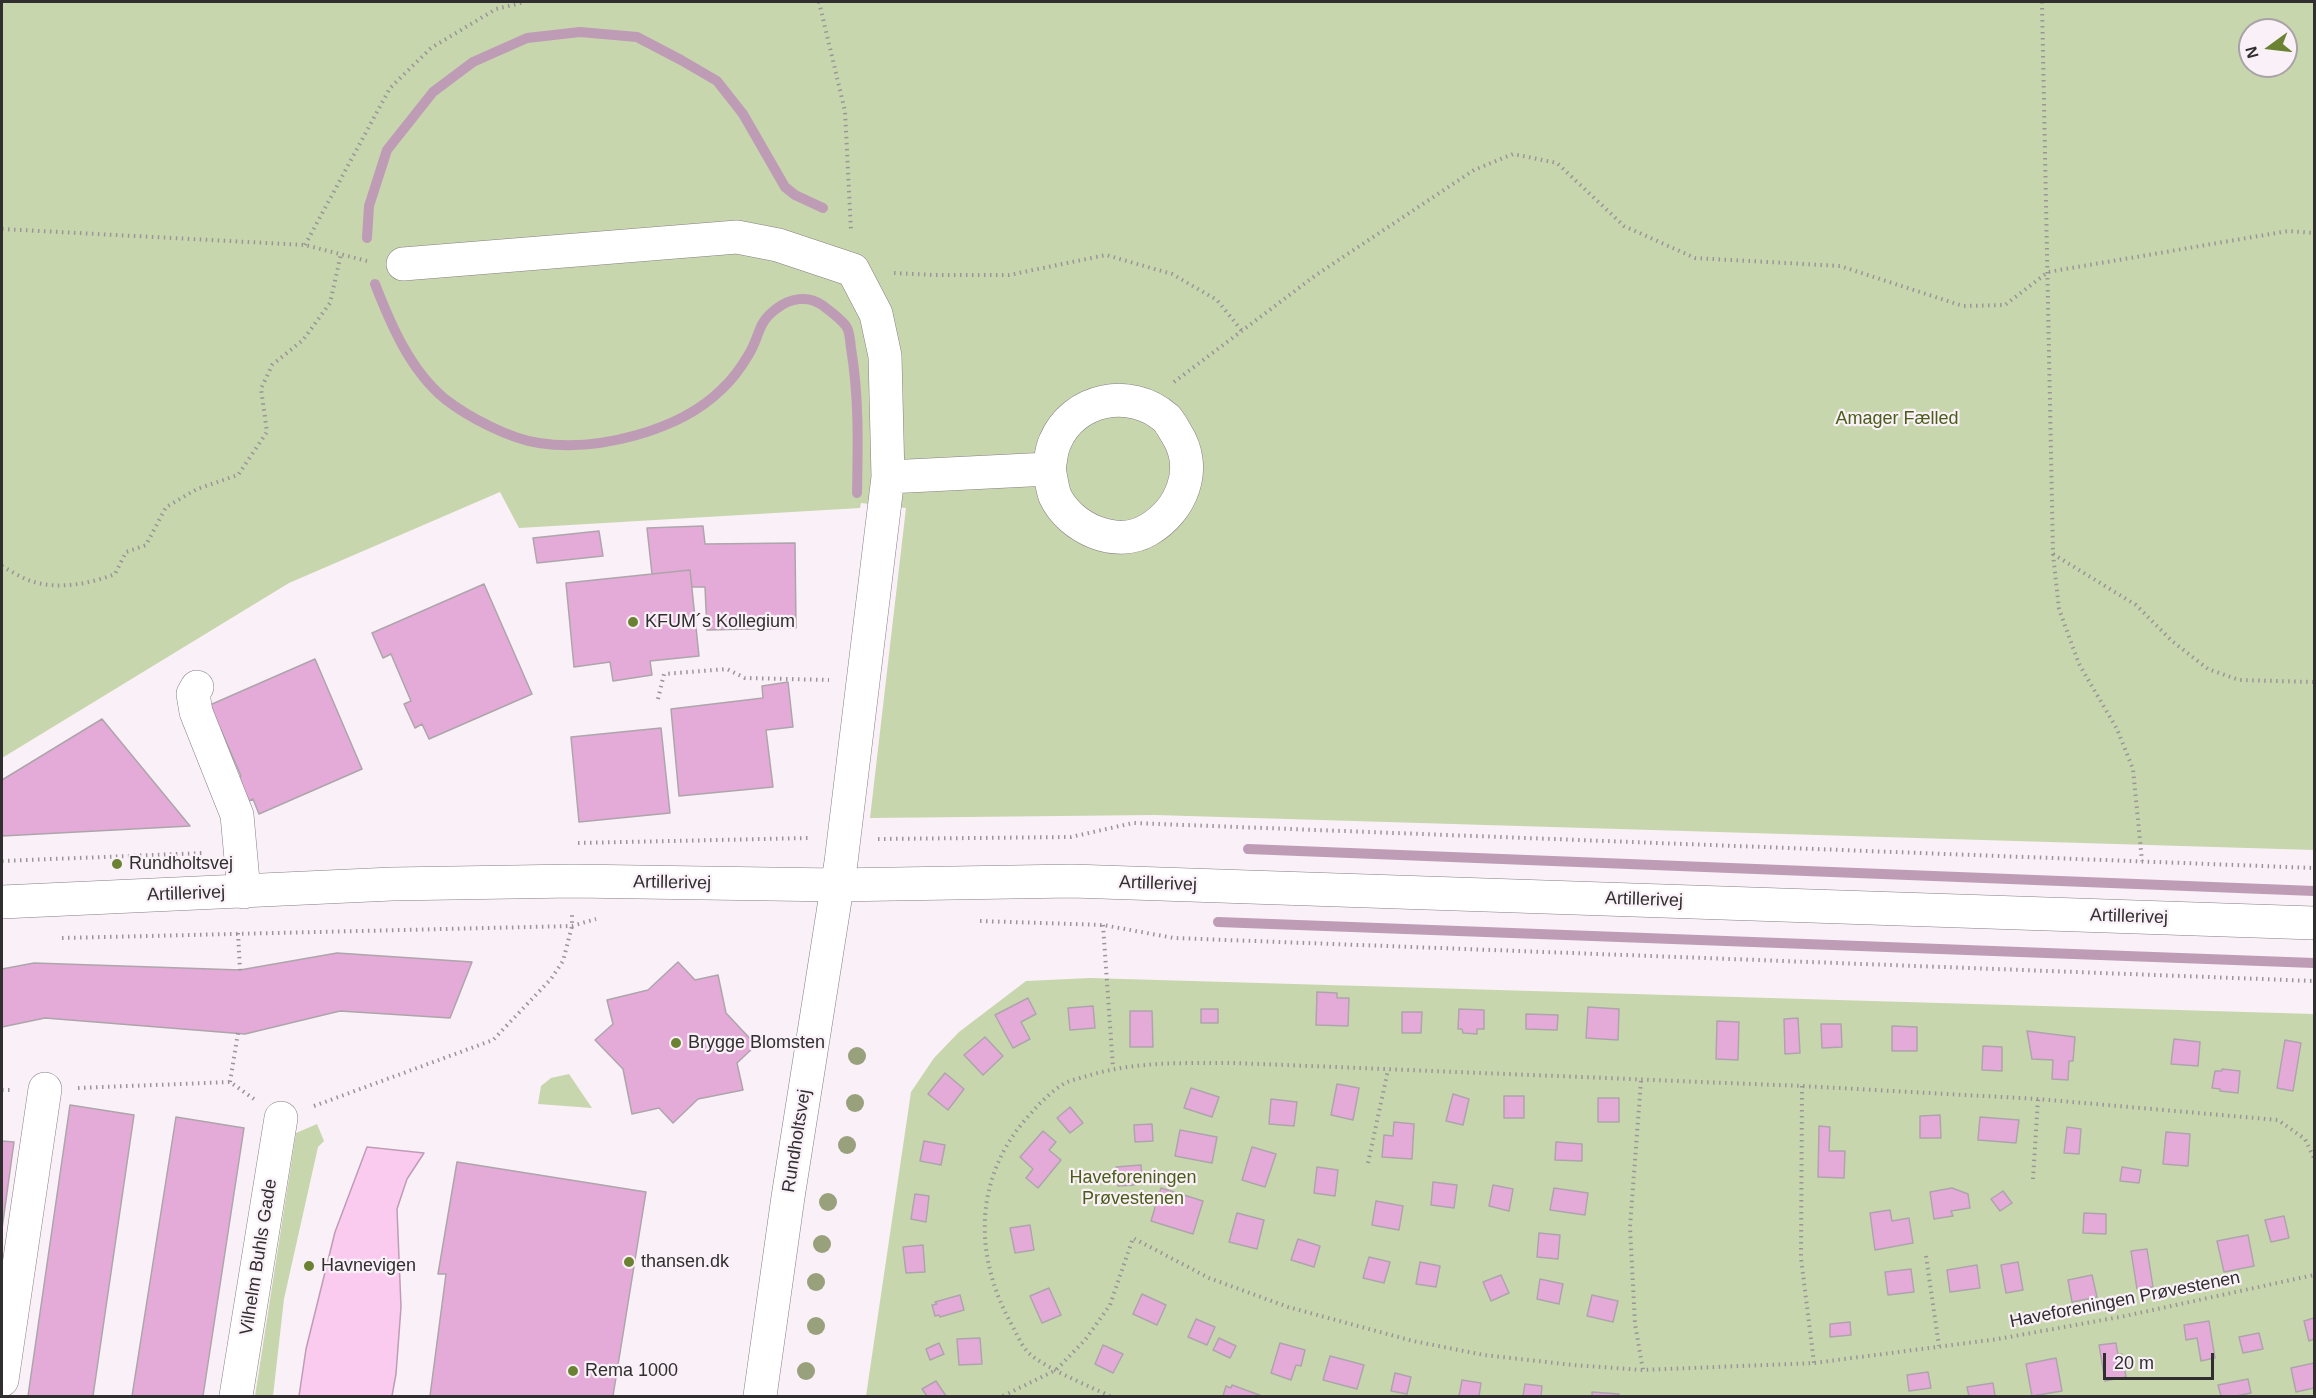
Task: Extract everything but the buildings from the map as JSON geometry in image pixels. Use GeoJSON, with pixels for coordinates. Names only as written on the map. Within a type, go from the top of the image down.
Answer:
{"type":"FeatureCollection","features":[{"type":"Feature","properties":{"kind":"street"},"geometry":{"type":"LineString","coordinates":[[403,264],[737,237],[778,245],[853,270]]}},
{"type":"Feature","properties":{"kind":"street","name":"Rundholtsvej"},"geometry":{"type":"LineString","coordinates":[[760,1396],[844,837],[888,477],[885,356],[876,314],[853,270]]}},
{"type":"Feature","properties":{"kind":"street"},"geometry":{"type":"LineString","coordinates":[[1118,399],[1144,404],[1167,418],[1182,441],[1188,467],[1183,494],[1168,517],[1146,532],[1119,537],[1093,532],[1070,518],[1055,495],[1049,469],[1054,442],[1069,420],[1091,404],[1118,399]]}},
{"type":"Feature","properties":{"kind":"street"},"geometry":{"type":"LineString","coordinates":[[888,477],[1049,469]]}},
{"type":"Feature","properties":{"kind":"street"},"geometry":{"type":"LineString","coordinates":[[197,687],[193,693],[196,712],[237,815],[244,892]]}},
{"type":"Feature","properties":{"kind":"street","name":"Artillerivej"},"geometry":{"type":"LineString","coordinates":[[2,902],[392,884],[573,881],[836,885],[1072,881],[2314,923]]}},
{"type":"Feature","properties":{"kind":"street"},"geometry":{"type":"LineString","coordinates":[[2,1380],[45,1089]]}},
{"type":"Feature","properties":{"kind":"street","name":"Vilhelm Buhls Gade"},"geometry":{"type":"LineString","coordinates":[[236,1396],[281,1118]]}},
{"type":"Feature","properties":{"kind":"path"},"geometry":{"type":"LineString","coordinates":[[305,245],[390,88],[430,48],[496,9],[525,2]]}},
{"type":"Feature","properties":{"kind":"path"},"geometry":{"type":"LineString","coordinates":[[819,2],[845,111],[853,270],[933,275],[1009,275],[1106,255],[1172,274],[1217,300],[1242,331]]}},
{"type":"Feature","properties":{"kind":"path"},"geometry":{"type":"LineString","coordinates":[[2042,2],[2053,554],[2059,609],[2079,664],[2117,729],[2133,769],[2142,861]]}},
{"type":"Feature","properties":{"kind":"path"},"geometry":{"type":"LineString","coordinates":[[1144,404],[1316,275],[1474,170],[1513,154],[1557,163],[1624,225],[1695,258],[1840,266],[1963,306],[2005,306],[2048,272],[2288,231],[2314,233]]}},
{"type":"Feature","properties":{"kind":"path"},"geometry":{"type":"LineString","coordinates":[[2,229],[305,245],[369,261],[403,264]]}},
{"type":"Feature","properties":{"kind":"path"},"geometry":{"type":"LineString","coordinates":[[2,566],[32,582],[66,585],[99,580],[115,574],[126,552],[146,545],[166,507],[197,489],[238,475],[267,432],[261,389],[272,365],[303,340],[330,303],[341,254]]}},
{"type":"Feature","properties":{"kind":"path"},"geometry":{"type":"LineString","coordinates":[[2053,554],[2136,605],[2172,641],[2208,669],[2239,680],[2314,682]]}},
{"type":"Feature","properties":{"kind":"path"},"geometry":{"type":"LineString","coordinates":[[658,699],[664,674],[727,669],[745,678],[759,676],[863,682]]}},
{"type":"Feature","properties":{"kind":"path"},"geometry":{"type":"LineString","coordinates":[[573,843],[844,837],[881,839],[1071,837],[1133,823],[2314,868]]}},
{"type":"Feature","properties":{"kind":"path"},"geometry":{"type":"LineString","coordinates":[[2,861],[240,852]]}},
{"type":"Feature","properties":{"kind":"path"},"geometry":{"type":"LineString","coordinates":[[2,1090],[230,1082],[281,1118],[493,1040],[551,979],[563,961],[572,926],[573,881]]}},
{"type":"Feature","properties":{"kind":"path"},"geometry":{"type":"LineString","coordinates":[[58,938],[572,926],[599,918]]}},
{"type":"Feature","properties":{"kind":"path"},"geometry":{"type":"LineString","coordinates":[[972,921],[1103,925],[1174,938],[2314,981]]}},
{"type":"Feature","properties":{"kind":"path"},"geometry":{"type":"LineString","coordinates":[[1103,925],[1113,1068]]}},
{"type":"Feature","properties":{"kind":"path"},"geometry":{"type":"LineString","coordinates":[[238,933],[240,970]]}},
{"type":"Feature","properties":{"kind":"path"},"geometry":{"type":"LineString","coordinates":[[230,1082],[238,1034]]}},
{"type":"Feature","properties":{"kind":"path"},"geometry":{"type":"LineString","coordinates":[[1110,1396],[1056,1370],[1028,1352],[996,1292],[987,1261],[984,1227],[988,1192],[998,1160],[1016,1130],[1039,1103],[1067,1082],[1113,1068],[1165,1064],[1236,1063],[1802,1086],[2038,1099],[2278,1120],[2305,1139],[2314,1158]]}},
{"type":"Feature","properties":{"kind":"path"},"geometry":{"type":"LineString","coordinates":[[1368,1163],[1388,1070]]}},
{"type":"Feature","properties":{"kind":"path"},"geometry":{"type":"LineString","coordinates":[[1641,1081],[1630,1227],[1635,1324],[1643,1370]]}},
{"type":"Feature","properties":{"kind":"path"},"geometry":{"type":"LineString","coordinates":[[1802,1086],[1801,1258],[1814,1364]]}},
{"type":"Feature","properties":{"kind":"path"},"geometry":{"type":"LineString","coordinates":[[2032,1179],[2038,1099]]}},
{"type":"Feature","properties":{"kind":"path","name":"Haveforeningen Prøvestenen"},"geometry":{"type":"LineString","coordinates":[[1003,1396],[1056,1370],[1085,1340],[1110,1305],[1133,1238],[1209,1278],[1288,1307],[1413,1341],[1484,1355],[1643,1370],[1814,1364],[1998,1339],[2124,1316],[2314,1275]]}},
{"type":"Feature","properties":{"kind":"path"},"geometry":{"type":"LineString","coordinates":[[1926,1256],[1939,1346]]}},
{"type":"Feature","properties":{"kind":"green space","name":"Amager Fælled"},"geometry":{"type":"Polygon","coordinates":[[[2,2],[2314,2],[2314,850],[1155,815],[870,818],[906,508],[861,503],[860,508],[519,528],[500,492],[289,583],[2,758],[2,2]]]}},
{"type":"Feature","properties":{"kind":"green space","name":"Haveforeningen Prøvestenen"},"geometry":{"type":"Polygon","coordinates":[[[1090,978],[2314,1014],[2314,1396],[866,1396],[911,1092],[934,1058],[959,1032],[1026,981],[1090,978]]]}},
{"type":"Feature","properties":{"kind":"green space"},"geometry":{"type":"Polygon","coordinates":[[[569,1074],[592,1108],[538,1104],[541,1086],[551,1078],[569,1074]]]}},
{"type":"Feature","properties":{"kind":"green space"},"geometry":{"type":"Polygon","coordinates":[[[317,1124],[324,1141],[318,1147],[284,1299],[273,1396],[255,1396],[296,1133],[317,1124]]]}},
{"type":"Feature","properties":{"kind":"shaded area","name":"Havnevigen"},"geometry":{"type":"Polygon","coordinates":[[[367,1147],[424,1153],[407,1179],[397,1209],[401,1307],[392,1396],[299,1396],[306,1349],[335,1232],[367,1147]]]}},
{"type":"Feature","properties":{"kind":"waterway"},"geometry":{"type":"LineString","coordinates":[[367,238],[369,206],[387,150],[433,92],[473,62],[527,38],[580,32],[637,37],[717,81],[743,114],[785,187],[795,195],[823,208]]}},
{"type":"Feature","properties":{"kind":"waterway"},"geometry":{"type":"LineString","coordinates":[[375,284],[395,331],[412,361],[445,399],[477,420],[515,437],[539,443],[562,445],[611,441],[636,435],[683,417],[704,404],[732,378],[749,354],[765,319],[770,314],[781,305],[793,300],[805,299],[817,302],[841,320],[849,333],[857,402],[857,493]]}},
{"type":"Feature","properties":{"kind":"waterway"},"geometry":{"type":"LineString","coordinates":[[1248,849],[2314,891]]}},
{"type":"Feature","properties":{"kind":"waterway"},"geometry":{"type":"LineString","coordinates":[[1218,922],[2314,963]]}},
{"type":"Feature","properties":{"kind":"place","name":"KFUM´s Kollegium"},"geometry":{"type":"Point","coordinates":[633,622]}},
{"type":"Feature","properties":{"kind":"place","name":"Rundholtsvej"},"geometry":{"type":"Point","coordinates":[117,864]}},
{"type":"Feature","properties":{"kind":"place","name":"Brygge Blomsten"},"geometry":{"type":"Point","coordinates":[676,1043]}},
{"type":"Feature","properties":{"kind":"place","name":"thansen.dk"},"geometry":{"type":"Point","coordinates":[629,1262]}},
{"type":"Feature","properties":{"kind":"place","name":"Havnevigen"},"geometry":{"type":"Point","coordinates":[309,1266]}},
{"type":"Feature","properties":{"kind":"place","name":"Rema 1000"},"geometry":{"type":"Point","coordinates":[573,1371]}}]}
